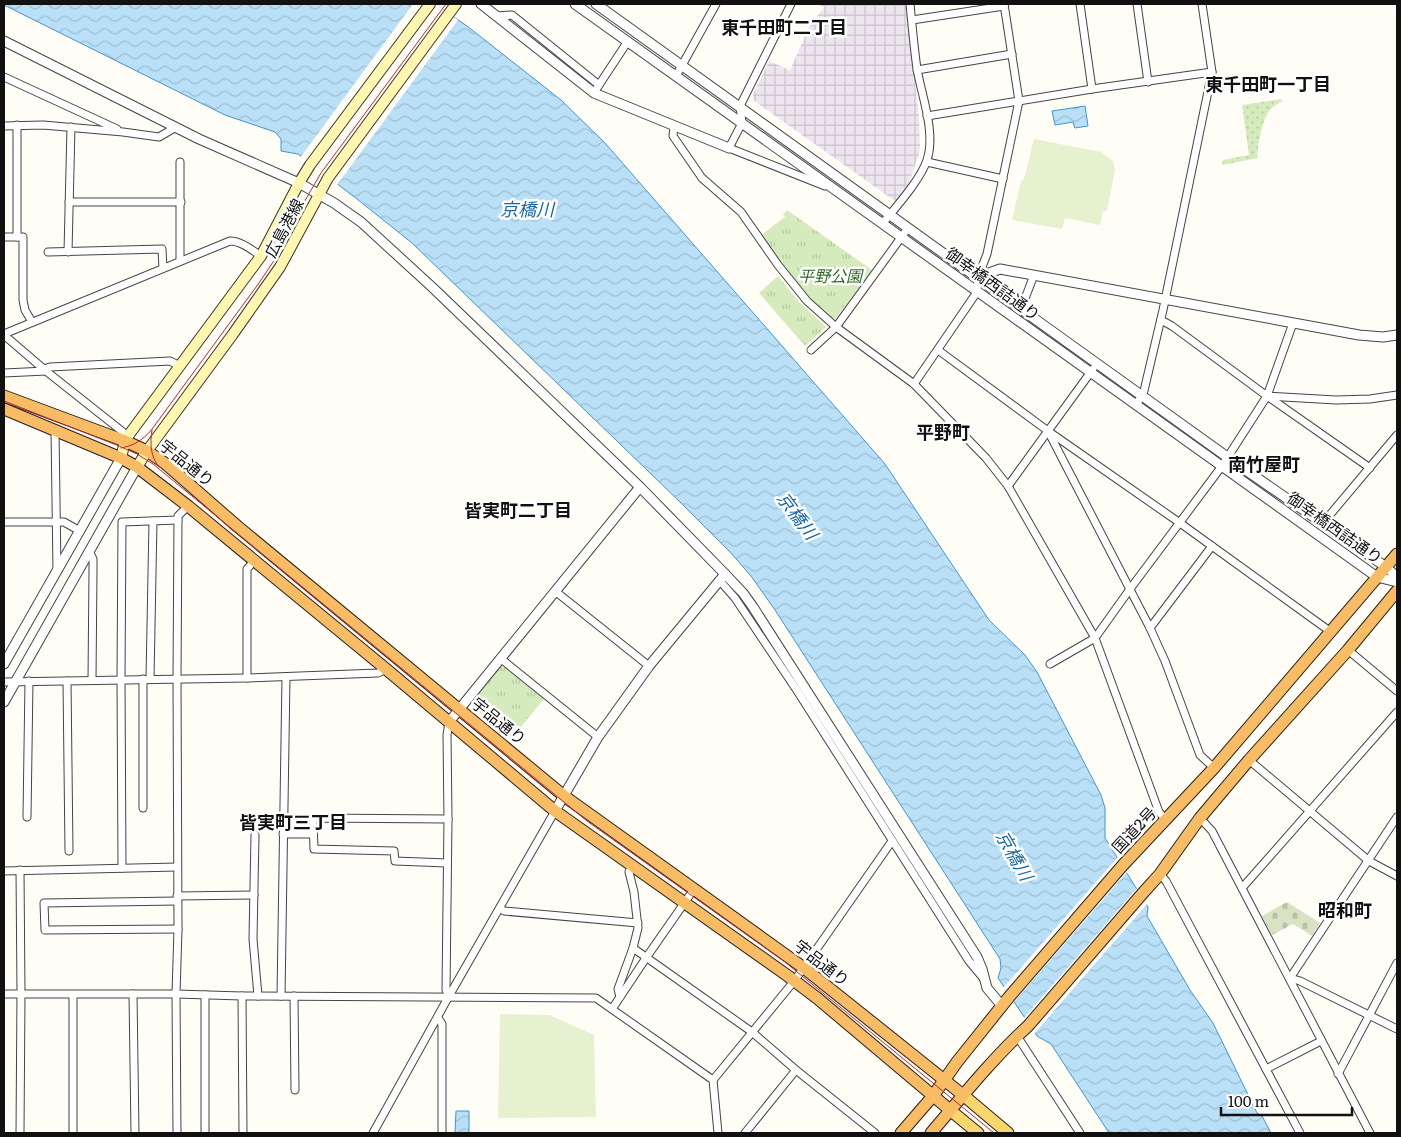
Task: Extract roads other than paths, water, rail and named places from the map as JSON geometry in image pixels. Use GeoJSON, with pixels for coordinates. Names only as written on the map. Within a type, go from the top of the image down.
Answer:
{"type":"FeatureCollection","features":[{"type":"Feature","properties":{"kind":"highway","name":"宇品通り"},"geometry":{"type":"LineString","coordinates":[[4,396],[126,438],[166,464],[244,532],[564,796],[804,968],[963,1094]]}},
{"type":"Feature","properties":{"kind":"highway","name":"宇品通り"},"geometry":{"type":"LineString","coordinates":[[4,409],[122,458],[137,467],[188,506],[555,811],[795,980],[950,1110]]}},
{"type":"Feature","properties":{"kind":"highway","name":"国道2号"},"geometry":{"type":"LineString","coordinates":[[901,1133],[933,1096],[1006,1002],[1124,865],[1214,768],[1397,554]]}},
{"type":"Feature","properties":{"kind":"highway"},"geometry":{"type":"LineString","coordinates":[[930,1133],[963,1094],[1028,1026],[1160,874],[1200,818],[1249,760],[1348,650],[1397,591]]}},
{"type":"Feature","properties":{"kind":"main road","name":"広島港線"},"geometry":{"type":"LineString","coordinates":[[122,458],[126,438],[261,256],[310,165],[430,4]]}},
{"type":"Feature","properties":{"kind":"main road","name":"広島港線"},"geometry":{"type":"LineString","coordinates":[[137,467],[280,267],[328,178],[456,4]]}},
{"type":"Feature","properties":{"kind":"main road"},"geometry":{"type":"LineString","coordinates":[[963,1094],[1008,1133]]}},
{"type":"Feature","properties":{"kind":"main road"},"geometry":{"type":"LineString","coordinates":[[950,1110],[978,1133]]}},
{"type":"Feature","properties":{"kind":"street"},"geometry":{"type":"LineString","coordinates":[[482,4],[596,89],[674,125],[835,190]]}},
{"type":"Feature","properties":{"kind":"street","name":"御幸橋西詰通り"},"geometry":{"type":"LineString","coordinates":[[575,4],[884,223],[1377,578],[1397,582]]}},
{"type":"Feature","properties":{"kind":"street","name":"御幸橋西詰通り"},"geometry":{"type":"LineString","coordinates":[[596,4],[1228,457],[1386,567],[1397,577]]}},
{"type":"Feature","properties":{"kind":"street"},"geometry":{"type":"LineString","coordinates":[[676,76],[716,4]]}},
{"type":"Feature","properties":{"kind":"street"},"geometry":{"type":"LineString","coordinates":[[729,148],[742,123],[740,106],[791,4]]}},
{"type":"Feature","properties":{"kind":"street"},"geometry":{"type":"LineString","coordinates":[[884,223],[914,183],[926,162],[931,146],[918,70],[910,4]]}},
{"type":"Feature","properties":{"kind":"street"},"geometry":{"type":"LineString","coordinates":[[1080,4],[1092,89]]}},
{"type":"Feature","properties":{"kind":"street"},"geometry":{"type":"LineString","coordinates":[[1137,4],[1148,82]]}},
{"type":"Feature","properties":{"kind":"street"},"geometry":{"type":"LineString","coordinates":[[1136,404],[1142,395],[1161,320],[1212,72],[1202,4]]}},
{"type":"Feature","properties":{"kind":"street"},"geometry":{"type":"LineString","coordinates":[[912,20],[1004,5],[1019,101],[987,254],[978,277],[978,292],[914,384]]}},
{"type":"Feature","properties":{"kind":"street"},"geometry":{"type":"LineString","coordinates":[[4,41],[199,139],[299,183],[334,202],[361,222],[432,287],[640,487],[723,577],[743,592],[977,957],[987,988],[1006,1002]]}},
{"type":"Feature","properties":{"kind":"street"},"geometry":{"type":"LineString","coordinates":[[596,89],[628,41]]}},
{"type":"Feature","properties":{"kind":"street"},"geometry":{"type":"LineString","coordinates":[[918,70],[1012,54]]}},
{"type":"Feature","properties":{"kind":"street"},"geometry":{"type":"LineString","coordinates":[[927,116],[1092,89],[1212,72]]}},
{"type":"Feature","properties":{"kind":"street"},"geometry":{"type":"LineString","coordinates":[[4,77],[123,132]]}},
{"type":"Feature","properties":{"kind":"street"},"geometry":{"type":"LineString","coordinates":[[4,126],[43,125],[159,137],[176,127]]}},
{"type":"Feature","properties":{"kind":"street"},"geometry":{"type":"LineString","coordinates":[[674,125],[673,136],[702,178],[740,212],[800,293],[820,314],[836,327],[914,384],[986,458],[1008,486],[1095,638],[1159,812],[1166,820]]}},
{"type":"Feature","properties":{"kind":"street"},"geometry":{"type":"LineString","coordinates":[[17,126],[17,237]]}},
{"type":"Feature","properties":{"kind":"street"},"geometry":{"type":"LineString","coordinates":[[68,252],[71,127]]}},
{"type":"Feature","properties":{"kind":"street"},"geometry":{"type":"LineString","coordinates":[[180,162],[180,260]]}},
{"type":"Feature","properties":{"kind":"street"},"geometry":{"type":"LineString","coordinates":[[926,162],[1003,179]]}},
{"type":"Feature","properties":{"kind":"street"},"geometry":{"type":"LineString","coordinates":[[69,202],[181,202]]}},
{"type":"Feature","properties":{"kind":"street"},"geometry":{"type":"LineString","coordinates":[[811,350],[836,327],[908,228]]}},
{"type":"Feature","properties":{"kind":"street"},"geometry":{"type":"LineString","coordinates":[[4,237],[23,238],[23,300],[25,310],[32,322]]}},
{"type":"Feature","properties":{"kind":"street"},"geometry":{"type":"LineString","coordinates":[[126,438],[4,335],[180,260],[230,241],[236,241],[261,256]]}},
{"type":"Feature","properties":{"kind":"street"},"geometry":{"type":"LineString","coordinates":[[48,252],[162,248],[163,268]]}},
{"type":"Feature","properties":{"kind":"street"},"geometry":{"type":"LineString","coordinates":[[978,277],[1000,269],[1359,335],[1383,337],[1397,335]]}},
{"type":"Feature","properties":{"kind":"street"},"geometry":{"type":"LineString","coordinates":[[1021,309],[1034,275]]}},
{"type":"Feature","properties":{"kind":"street"},"geometry":{"type":"LineString","coordinates":[[1161,320],[1370,468]]}},
{"type":"Feature","properties":{"kind":"street"},"geometry":{"type":"LineString","coordinates":[[1050,664],[1095,638],[1222,466],[1267,396],[1293,323]]}},
{"type":"Feature","properties":{"kind":"street"},"geometry":{"type":"LineString","coordinates":[[938,350],[1048,431],[1331,632]]}},
{"type":"Feature","properties":{"kind":"street"},"geometry":{"type":"LineString","coordinates":[[4,373],[44,370],[50,367],[170,360],[180,366]]}},
{"type":"Feature","properties":{"kind":"street"},"geometry":{"type":"LineString","coordinates":[[1008,486],[1098,363]]}},
{"type":"Feature","properties":{"kind":"street"},"geometry":{"type":"LineString","coordinates":[[1267,396],[1336,400],[1370,399],[1397,395]]}},
{"type":"Feature","properties":{"kind":"street"},"geometry":{"type":"LineString","coordinates":[[55,430],[57,571]]}},
{"type":"Feature","properties":{"kind":"street"},"geometry":{"type":"LineString","coordinates":[[1048,431],[1150,628],[1165,661],[1200,755],[1214,768]]}},
{"type":"Feature","properties":{"kind":"street"},"geometry":{"type":"LineString","coordinates":[[1323,523],[1397,435]]}},
{"type":"Feature","properties":{"kind":"street"},"geometry":{"type":"LineString","coordinates":[[4,663],[122,458]]}},
{"type":"Feature","properties":{"kind":"street"},"geometry":{"type":"LineString","coordinates":[[4,702],[137,467]]}},
{"type":"Feature","properties":{"kind":"street"},"geometry":{"type":"LineString","coordinates":[[449,996],[446,990],[447,735],[450,722],[640,487]]}},
{"type":"Feature","properties":{"kind":"street"},"geometry":{"type":"LineString","coordinates":[[177,1133],[178,516],[188,506]]}},
{"type":"Feature","properties":{"kind":"street"},"geometry":{"type":"LineString","coordinates":[[122,868],[122,522],[178,520]]}},
{"type":"Feature","properties":{"kind":"street"},"geometry":{"type":"LineString","coordinates":[[143,808],[153,521]]}},
{"type":"Feature","properties":{"kind":"street"},"geometry":{"type":"LineString","coordinates":[[4,522],[64,522],[80,531]]}},
{"type":"Feature","properties":{"kind":"street"},"geometry":{"type":"LineString","coordinates":[[1150,628],[1212,546]]}},
{"type":"Feature","properties":{"kind":"street"},"geometry":{"type":"LineString","coordinates":[[89,552],[93,570],[92,680]]}},
{"type":"Feature","properties":{"kind":"street"},"geometry":{"type":"LineString","coordinates":[[247,678],[247,569],[254,561]]}},
{"type":"Feature","properties":{"kind":"street"},"geometry":{"type":"LineString","coordinates":[[373,1133],[449,996],[598,737],[648,666],[723,577]]}},
{"type":"Feature","properties":{"kind":"street"},"geometry":{"type":"LineString","coordinates":[[723,577],[969,961],[984,980]]}},
{"type":"Feature","properties":{"kind":"street"},"geometry":{"type":"LineString","coordinates":[[555,591],[648,666]]}},
{"type":"Feature","properties":{"kind":"street"},"geometry":{"type":"LineString","coordinates":[[1348,650],[1397,691]]}},
{"type":"Feature","properties":{"kind":"street"},"geometry":{"type":"LineString","coordinates":[[500,658],[598,737]]}},
{"type":"Feature","properties":{"kind":"street"},"geometry":{"type":"LineString","coordinates":[[4,682],[247,678],[378,673],[386,669]]}},
{"type":"Feature","properties":{"kind":"street"},"geometry":{"type":"LineString","coordinates":[[281,996],[286,676]]}},
{"type":"Feature","properties":{"kind":"street"},"geometry":{"type":"LineString","coordinates":[[67,680],[69,851]]}},
{"type":"Feature","properties":{"kind":"street"},"geometry":{"type":"LineString","coordinates":[[27,817],[29,681]]}},
{"type":"Feature","properties":{"kind":"street"},"geometry":{"type":"LineString","coordinates":[[1242,888],[1397,712]]}},
{"type":"Feature","properties":{"kind":"street"},"geometry":{"type":"LineString","coordinates":[[1249,760],[1369,861],[1397,876]]}},
{"type":"Feature","properties":{"kind":"street"},"geometry":{"type":"LineString","coordinates":[[1290,978],[1397,817]]}},
{"type":"Feature","properties":{"kind":"street"},"geometry":{"type":"LineString","coordinates":[[447,863],[394,861],[394,851],[314,850],[313,818],[448,819]]}},
{"type":"Feature","properties":{"kind":"street"},"geometry":{"type":"LineString","coordinates":[[1200,818],[1212,831],[1370,1133]]}},
{"type":"Feature","properties":{"kind":"street"},"geometry":{"type":"LineString","coordinates":[[284,834],[313,834]]}},
{"type":"Feature","properties":{"kind":"street"},"geometry":{"type":"LineString","coordinates":[[255,835],[253,939],[258,996]]}},
{"type":"Feature","properties":{"kind":"street"},"geometry":{"type":"LineString","coordinates":[[718,1133],[713,1080],[804,968],[892,841]]}},
{"type":"Feature","properties":{"kind":"street"},"geometry":{"type":"LineString","coordinates":[[620,997],[618,989],[633,948],[638,923],[629,872],[632,865]]}},
{"type":"Feature","properties":{"kind":"street"},"geometry":{"type":"LineString","coordinates":[[4,871],[177,867]]}},
{"type":"Feature","properties":{"kind":"street"},"geometry":{"type":"LineString","coordinates":[[20,870],[20,1133]]}},
{"type":"Feature","properties":{"kind":"street"},"geometry":{"type":"LineString","coordinates":[[1160,874],[1300,1133]]}},
{"type":"Feature","properties":{"kind":"street"},"geometry":{"type":"LineString","coordinates":[[612,1008],[694,890]]}},
{"type":"Feature","properties":{"kind":"street"},"geometry":{"type":"LineString","coordinates":[[178,929],[45,930],[44,903],[254,895]]}},
{"type":"Feature","properties":{"kind":"street"},"geometry":{"type":"LineString","coordinates":[[500,908],[504,910],[638,923]]}},
{"type":"Feature","properties":{"kind":"street"},"geometry":{"type":"LineString","coordinates":[[633,948],[752,1032],[875,1133]]}},
{"type":"Feature","properties":{"kind":"street"},"geometry":{"type":"LineString","coordinates":[[1338,1074],[1397,963]]}},
{"type":"Feature","properties":{"kind":"street"},"geometry":{"type":"LineString","coordinates":[[1290,978],[1300,981],[1397,1029]]}},
{"type":"Feature","properties":{"kind":"street"},"geometry":{"type":"LineString","coordinates":[[4,994],[596,998],[713,1080]]}},
{"type":"Feature","properties":{"kind":"street"},"geometry":{"type":"LineString","coordinates":[[133,994],[135,1133]]}},
{"type":"Feature","properties":{"kind":"street"},"geometry":{"type":"LineString","coordinates":[[73,995],[73,1133]]}},
{"type":"Feature","properties":{"kind":"street"},"geometry":{"type":"LineString","coordinates":[[205,995],[205,1133]]}},
{"type":"Feature","properties":{"kind":"street"},"geometry":{"type":"LineString","coordinates":[[242,996],[243,1133]]}},
{"type":"Feature","properties":{"kind":"street"},"geometry":{"type":"LineString","coordinates":[[294,996],[295,1090]]}},
{"type":"Feature","properties":{"kind":"street"},"geometry":{"type":"LineString","coordinates":[[438,1018],[442,1024],[442,1133]]}},
{"type":"Feature","properties":{"kind":"street"},"geometry":{"type":"LineString","coordinates":[[1017,1036],[1080,1133]]}},
{"type":"Feature","properties":{"kind":"street"},"geometry":{"type":"LineString","coordinates":[[1266,1069],[1322,1041]]}},
{"type":"Feature","properties":{"kind":"street"},"geometry":{"type":"LineString","coordinates":[[745,1133],[796,1070]]}},
{"type":"Feature","properties":{"kind":"water","name":"京橋川"},"geometry":{"type":"Polygon","coordinates":[[[4,4],[435,4],[467,26],[561,100],[605,143],[885,464],[989,620],[1025,655],[1037,672],[1101,795],[1105,808],[1105,838],[1148,907],[1147,916],[1190,990],[1213,1023],[1257,1113],[1262,1116],[1271,1133],[1109,1133],[1051,1044],[1037,1036],[998,978],[1001,968],[1000,959],[775,610],[751,576],[730,552],[412,243],[298,154],[281,151],[281,139],[275,132],[225,115],[4,4]]]}},
{"type":"Feature","properties":{"kind":"water"},"geometry":{"type":"Polygon","coordinates":[[[1085,106],[1088,126],[1075,128],[1073,122],[1055,125],[1052,111],[1085,106]]]}},
{"type":"Feature","properties":{"kind":"water"},"geometry":{"type":"Polygon","coordinates":[[[456,1111],[469,1111],[469,1133],[455,1133],[456,1111]]]}},
{"type":"Feature","properties":{"kind":"tram line"},"geometry":{"type":"LineString","coordinates":[[121,448],[136,443],[152,429],[259,283],[281,250],[303,204],[321,173],[446,4]]}},
{"type":"Feature","properties":{"kind":"tram line"},"geometry":{"type":"LineString","coordinates":[[4,401],[119,446],[153,464],[587,821],[785,962],[994,1133]]}},
{"type":"Feature","properties":{"kind":"tram line"},"geometry":{"type":"LineString","coordinates":[[152,430],[151,449],[159,467]]}},
{"type":"Feature","properties":{"kind":"district","name":"東千田町二丁目"},"geometry":{"type":"Point","coordinates":[784,28]}},
{"type":"Feature","properties":{"kind":"district","name":"東千田町一丁目"},"geometry":{"type":"Point","coordinates":[1268,85]}},
{"type":"Feature","properties":{"kind":"district","name":"平野町"},"geometry":{"type":"Point","coordinates":[943,433]}},
{"type":"Feature","properties":{"kind":"district","name":"南竹屋町"},"geometry":{"type":"Point","coordinates":[1264,465]}},
{"type":"Feature","properties":{"kind":"district","name":"皆実町二丁目"},"geometry":{"type":"Point","coordinates":[518,511]}},
{"type":"Feature","properties":{"kind":"district","name":"皆実町三丁目"},"geometry":{"type":"Point","coordinates":[293,823]}},
{"type":"Feature","properties":{"kind":"district","name":"昭和町"},"geometry":{"type":"Point","coordinates":[1345,911]}},
{"type":"Feature","properties":{"kind":"park label","name":"平野公園"},"geometry":{"type":"Point","coordinates":[830,276]}}]}
